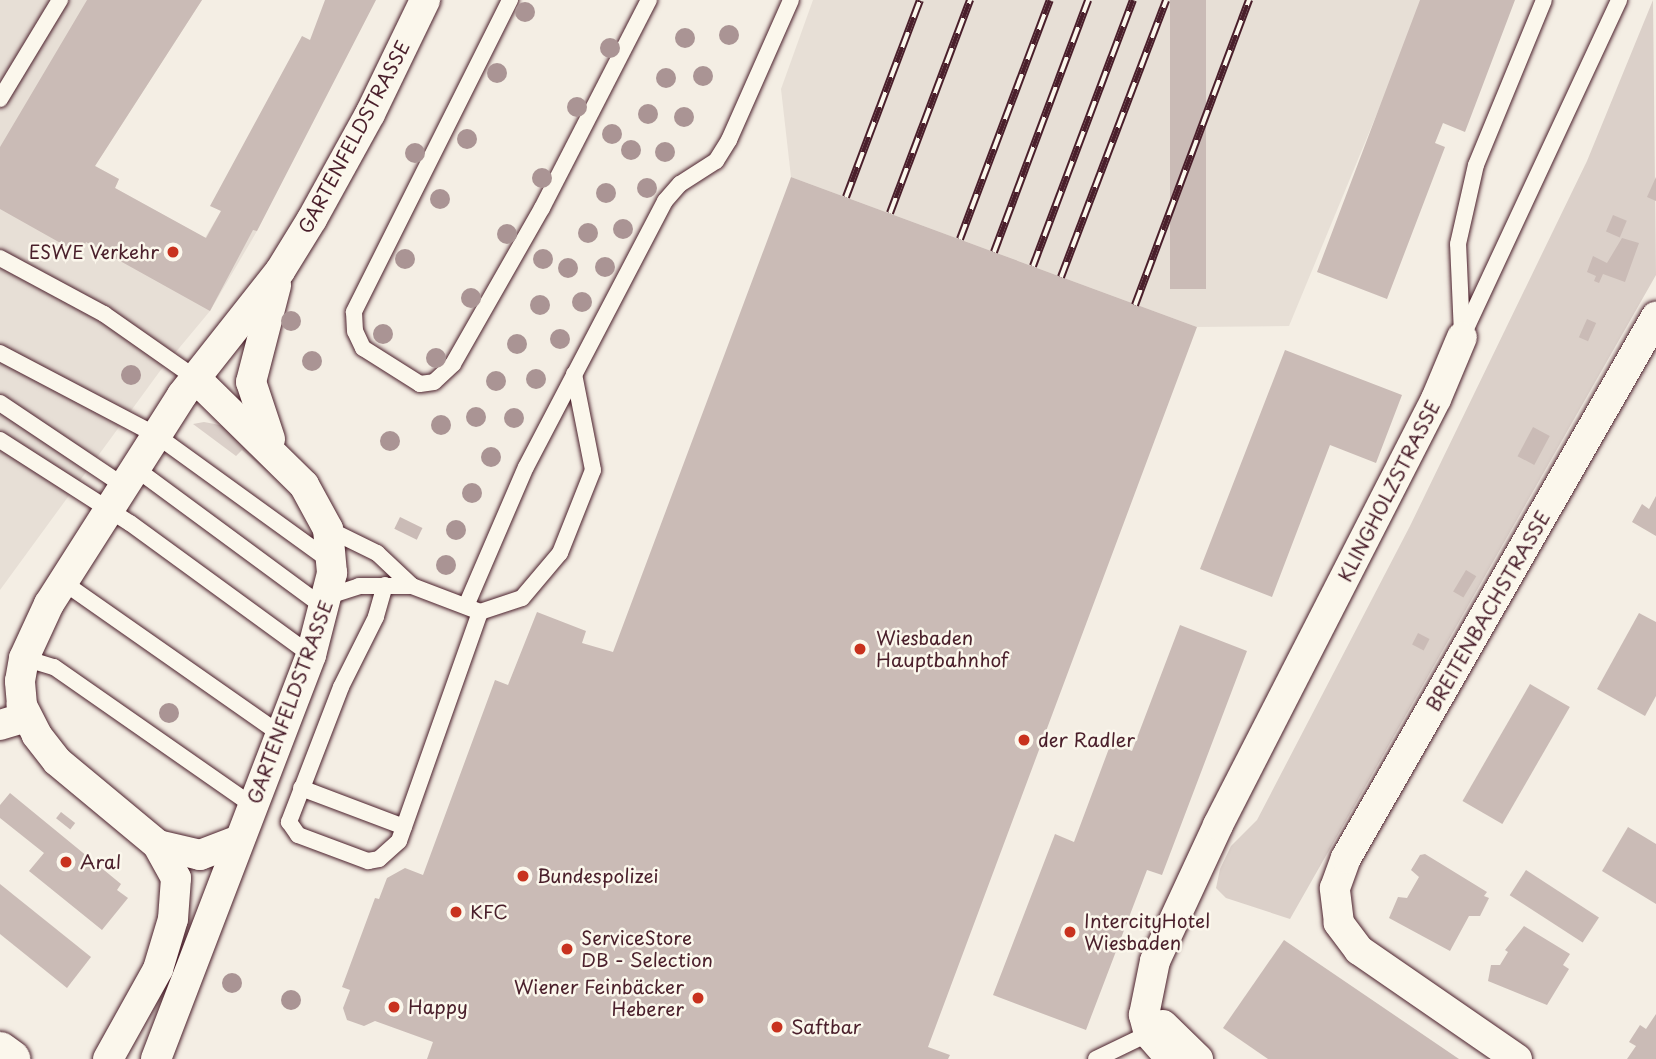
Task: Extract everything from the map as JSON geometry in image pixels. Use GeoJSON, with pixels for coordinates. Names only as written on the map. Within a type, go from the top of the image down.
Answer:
{"type":"FeatureCollection","features":[{"type":"Feature","properties":{"kind":"main road"},"geometry":{"type":"LineString","coordinates":[[0,1051],[11,1059]]}},
{"type":"Feature","properties":{"kind":"street","name":"GARTENFELDSTRASSE"},"geometry":{"type":"LineString","coordinates":[[108,1059],[150,989],[173,919],[176,878],[158,845],[13,721],[24,658],[36,625],[194,377],[280,271],[370,114],[425,0]]}},
{"type":"Feature","properties":{"kind":"street","name":"GARTENFELDSTRASSE"},"geometry":{"type":"LineString","coordinates":[[276,452],[257,409],[251,382],[280,271]]}},
{"type":"Feature","properties":{"kind":"street","name":"BREITENBACHSTRASSE"},"geometry":{"type":"LineString","coordinates":[[1517,1059],[1359,950],[1345,933],[1335,910],[1335,888],[1346,858],[1656,317]]}},
{"type":"Feature","properties":{"kind":"street","name":"KLINGHOLZSTRASSE"},"geometry":{"type":"LineString","coordinates":[[1171,1059],[1156,1030],[1149,978],[1218,825],[1436,399],[1462,337]]}},
{"type":"Feature","properties":{"kind":"street","name":"GARTENFELDSTRASSE"},"geometry":{"type":"LineString","coordinates":[[156,1059],[311,655],[327,603],[332,563],[328,529],[304,485],[276,452],[194,377]]}},
{"type":"Feature","properties":{"kind":"street","name":"GARTENFELDSTRASSE"},"geometry":{"type":"LineString","coordinates":[[158,845],[200,855],[239,840]]}},
{"type":"Feature","properties":{"kind":"street","name":"KLINGHOLZSTRASSE"},"geometry":{"type":"LineString","coordinates":[[1156,1030],[1198,1059]]}},
{"type":"Feature","properties":{"kind":"lane"},"geometry":{"type":"LineString","coordinates":[[0,99],[60,0]]}},
{"type":"Feature","properties":{"kind":"lane"},"geometry":{"type":"LineString","coordinates":[[510,0],[354,312],[355,331],[363,348],[420,384],[434,382],[453,365],[548,195],[649,0]]}},
{"type":"Feature","properties":{"kind":"lane"},"geometry":{"type":"LineString","coordinates":[[385,585],[376,617],[341,687],[289,822],[298,835],[373,861],[394,848],[404,827],[473,609],[526,467],[665,201],[680,184],[716,161],[729,140],[791,0]]}},
{"type":"Feature","properties":{"kind":"lane"},"geometry":{"type":"LineString","coordinates":[[1462,337],[1458,244],[1476,165],[1544,0]]}},
{"type":"Feature","properties":{"kind":"lane","name":"KLINGHOLZSTRASSE"},"geometry":{"type":"LineString","coordinates":[[1462,337],[1619,0]]}},
{"type":"Feature","properties":{"kind":"lane"},"geometry":{"type":"LineString","coordinates":[[0,258],[104,314],[194,377]]}},
{"type":"Feature","properties":{"kind":"lane"},"geometry":{"type":"LineString","coordinates":[[0,353],[156,435],[332,563]]}},
{"type":"Feature","properties":{"kind":"lane"},"geometry":{"type":"LineString","coordinates":[[0,403],[123,487],[327,603],[354,587],[412,586],[473,609],[522,598],[560,553],[573,524],[593,470],[574,374]]}},
{"type":"Feature","properties":{"kind":"lane"},"geometry":{"type":"LineString","coordinates":[[0,440],[123,487],[311,655]]}},
{"type":"Feature","properties":{"kind":"lane"},"geometry":{"type":"LineString","coordinates":[[328,529],[377,553],[412,586]]}},
{"type":"Feature","properties":{"kind":"lane"},"geometry":{"type":"LineString","coordinates":[[63,582],[279,733]]}},
{"type":"Feature","properties":{"kind":"lane"},"geometry":{"type":"LineString","coordinates":[[24,658],[54,667],[253,806]]}},
{"type":"Feature","properties":{"kind":"lane"},"geometry":{"type":"LineString","coordinates":[[301,788],[404,827]]}},
{"type":"Feature","properties":{"kind":"lane"},"geometry":{"type":"LineString","coordinates":[[1096,1059],[1156,1030]]}},
{"type":"Feature","properties":{"kind":"shaded area"},"geometry":{"type":"Polygon","coordinates":[[[0,0],[202,0],[95,166],[119,179],[115,188],[205,238],[221,211],[257,231],[210,311],[160,371],[0,590],[0,0]]]}},
{"type":"Feature","properties":{"kind":"shaded area"},"geometry":{"type":"Polygon","coordinates":[[[813,0],[1424,0],[1289,326],[1197,327],[791,177],[781,89],[813,0]]]}},
{"type":"Feature","properties":{"kind":"shaded area"},"geometry":{"type":"Polygon","coordinates":[[[1653,0],[1656,275],[1290,919],[1226,898],[1216,888],[1220,869],[1231,846],[1257,820],[1410,526],[1587,161],[1653,0]]]}},
{"type":"Feature","properties":{"kind":"shaded area"},"geometry":{"type":"Polygon","coordinates":[[[204,422],[225,426],[272,475],[242,450],[236,456],[193,424],[204,422]]]}},
{"type":"Feature","properties":{"kind":"building"},"geometry":{"type":"Polygon","coordinates":[[[87,0],[202,0],[95,166],[119,179],[115,188],[206,238],[221,211],[210,206],[302,36],[310,40],[325,0],[376,0],[257,231],[253,230],[210,311],[86,242],[80,254],[0,209],[0,147],[87,0]]]}},
{"type":"Feature","properties":{"kind":"building"},"geometry":{"type":"Polygon","coordinates":[[[1170,0],[1206,0],[1206,289],[1170,289],[1170,0]]]}},
{"type":"Feature","properties":{"kind":"building"},"geometry":{"type":"Polygon","coordinates":[[[1420,0],[1515,0],[1465,132],[1443,123],[1435,143],[1445,147],[1387,299],[1317,272],[1420,0]]]}},
{"type":"Feature","properties":{"kind":"building","name":"Wiesbaden Hauptbahnhof"},"geometry":{"type":"Polygon","coordinates":[[[791,177],[1197,327],[928,1047],[950,1055],[948,1059],[427,1059],[433,1042],[375,1021],[364,1026],[347,1020],[343,1008],[350,990],[342,987],[375,898],[379,899],[387,878],[405,868],[423,875],[495,680],[508,685],[537,612],[586,631],[582,643],[613,652],[791,177]]]}},
{"type":"Feature","properties":{"kind":"building"},"geometry":{"type":"Polygon","coordinates":[[[1656,177],[1656,201],[1647,197],[1656,177]]]}},
{"type":"Feature","properties":{"kind":"building"},"geometry":{"type":"Polygon","coordinates":[[[1613,215],[1627,221],[1620,237],[1606,232],[1613,215]]]}},
{"type":"Feature","properties":{"kind":"building"},"geometry":{"type":"Polygon","coordinates":[[[1622,238],[1639,243],[1625,282],[1603,274],[1599,283],[1594,281],[1596,276],[1587,272],[1593,256],[1607,263],[1622,238]]]}},
{"type":"Feature","properties":{"kind":"building"},"geometry":{"type":"Polygon","coordinates":[[[1587,319],[1596,323],[1588,341],[1579,337],[1587,319]]]}},
{"type":"Feature","properties":{"kind":"building"},"geometry":{"type":"Polygon","coordinates":[[[1285,350],[1402,395],[1376,463],[1330,445],[1272,597],[1200,569],[1285,350]]]}},
{"type":"Feature","properties":{"kind":"building"},"geometry":{"type":"Polygon","coordinates":[[[1533,427],[1550,436],[1534,465],[1518,456],[1533,427]]]}},
{"type":"Feature","properties":{"kind":"building"},"geometry":{"type":"Polygon","coordinates":[[[1656,496],[1656,536],[1632,522],[1642,504],[1649,509],[1656,496]]]}},
{"type":"Feature","properties":{"kind":"building"},"geometry":{"type":"Polygon","coordinates":[[[400,517],[422,528],[417,540],[394,529],[400,517]]]}},
{"type":"Feature","properties":{"kind":"building"},"geometry":{"type":"Polygon","coordinates":[[[1466,570],[1476,576],[1463,598],[1453,591],[1466,570]]]}},
{"type":"Feature","properties":{"kind":"building"},"geometry":{"type":"Polygon","coordinates":[[[1639,613],[1656,622],[1656,696],[1645,716],[1597,689],[1639,613]]]}},
{"type":"Feature","properties":{"kind":"building"},"geometry":{"type":"Polygon","coordinates":[[[1180,625],[1247,651],[1162,875],[1147,870],[1086,1030],[993,995],[1055,834],[1074,842],[1111,743],[1132,751],[1180,625]]]}},
{"type":"Feature","properties":{"kind":"building"},"geometry":{"type":"Polygon","coordinates":[[[1418,633],[1430,639],[1424,650],[1412,645],[1418,633]]]}},
{"type":"Feature","properties":{"kind":"building"},"geometry":{"type":"Polygon","coordinates":[[[1530,684],[1570,707],[1502,824],[1462,801],[1530,684]]]}},
{"type":"Feature","properties":{"kind":"building","name":"Aral"},"geometry":{"type":"Polygon","coordinates":[[[10,793],[121,884],[117,890],[128,898],[102,930],[29,871],[44,853],[0,818],[0,805],[10,793]]]}},
{"type":"Feature","properties":{"kind":"building"},"geometry":{"type":"Polygon","coordinates":[[[61,812],[75,823],[70,829],[56,818],[61,812]]]}},
{"type":"Feature","properties":{"kind":"building"},"geometry":{"type":"Polygon","coordinates":[[[1628,827],[1656,844],[1656,904],[1602,871],[1628,827]]]}},
{"type":"Feature","properties":{"kind":"building"},"geometry":{"type":"Polygon","coordinates":[[[1425,854],[1487,892],[1484,896],[1489,898],[1480,916],[1469,916],[1450,951],[1389,918],[1398,897],[1407,898],[1419,877],[1411,870],[1420,855],[1425,854]]]}},
{"type":"Feature","properties":{"kind":"building"},"geometry":{"type":"Polygon","coordinates":[[[1526,870],[1599,917],[1583,943],[1510,895],[1526,870]]]}},
{"type":"Feature","properties":{"kind":"building"},"geometry":{"type":"Polygon","coordinates":[[[0,884],[91,957],[67,988],[0,934],[0,884]]]}},
{"type":"Feature","properties":{"kind":"building"},"geometry":{"type":"Polygon","coordinates":[[[1524,926],[1570,954],[1563,965],[1569,969],[1547,1005],[1488,981],[1491,965],[1500,965],[1508,952],[1505,950],[1524,926]]]}},
{"type":"Feature","properties":{"kind":"building"},"geometry":{"type":"Polygon","coordinates":[[[1284,940],[1459,1059],[1268,1059],[1223,1028],[1284,940]]]}},
{"type":"Feature","properties":{"kind":"building"},"geometry":{"type":"Polygon","coordinates":[[[1656,1014],[1656,1059],[1627,1059],[1636,1046],[1629,1042],[1640,1025],[1646,1029],[1656,1014]]]}},
{"type":"Feature","properties":{"kind":"railway"},"geometry":{"type":"LineString","coordinates":[[846,197],[920,0]]}},
{"type":"Feature","properties":{"kind":"railway"},"geometry":{"type":"LineString","coordinates":[[890,213],[970,0]]}},
{"type":"Feature","properties":{"kind":"railway"},"geometry":{"type":"LineString","coordinates":[[960,239],[1050,0]]}},
{"type":"Feature","properties":{"kind":"railway"},"geometry":{"type":"LineString","coordinates":[[994,252],[1088,0]]}},
{"type":"Feature","properties":{"kind":"railway"},"geometry":{"type":"LineString","coordinates":[[1033,266],[1133,0]]}},
{"type":"Feature","properties":{"kind":"railway"},"geometry":{"type":"LineString","coordinates":[[1061,277],[1166,0]]}},
{"type":"Feature","properties":{"kind":"railway"},"geometry":{"type":"LineString","coordinates":[[1135,305],[1249,0]]}},
{"type":"Feature","properties":{"kind":"place","name":"ESWE Verkehr"},"geometry":{"type":"Point","coordinates":[173,252]}},
{"type":"Feature","properties":{"kind":"place","name":"Wiesbaden Hauptbahnhof"},"geometry":{"type":"Point","coordinates":[860,649]}},
{"type":"Feature","properties":{"kind":"place","name":"der Radler"},"geometry":{"type":"Point","coordinates":[1024,740]}},
{"type":"Feature","properties":{"kind":"place","name":"Aral"},"geometry":{"type":"Point","coordinates":[66,862]}},
{"type":"Feature","properties":{"kind":"place","name":"Bundespolizei"},"geometry":{"type":"Point","coordinates":[523,876]}},
{"type":"Feature","properties":{"kind":"place","name":"KFC"},"geometry":{"type":"Point","coordinates":[456,912]}},
{"type":"Feature","properties":{"kind":"place","name":"IntercityHotel Wiesbaden"},"geometry":{"type":"Point","coordinates":[1070,932]}},
{"type":"Feature","properties":{"kind":"place","name":"ServiceStore DB - Selection"},"geometry":{"type":"Point","coordinates":[567,949]}},
{"type":"Feature","properties":{"kind":"place","name":"Wiener Feinbäcker Heberer"},"geometry":{"type":"Point","coordinates":[698,998]}},
{"type":"Feature","properties":{"kind":"place","name":"Happy"},"geometry":{"type":"Point","coordinates":[394,1007]}},
{"type":"Feature","properties":{"kind":"place","name":"Saftbar"},"geometry":{"type":"Point","coordinates":[777,1027]}}]}
